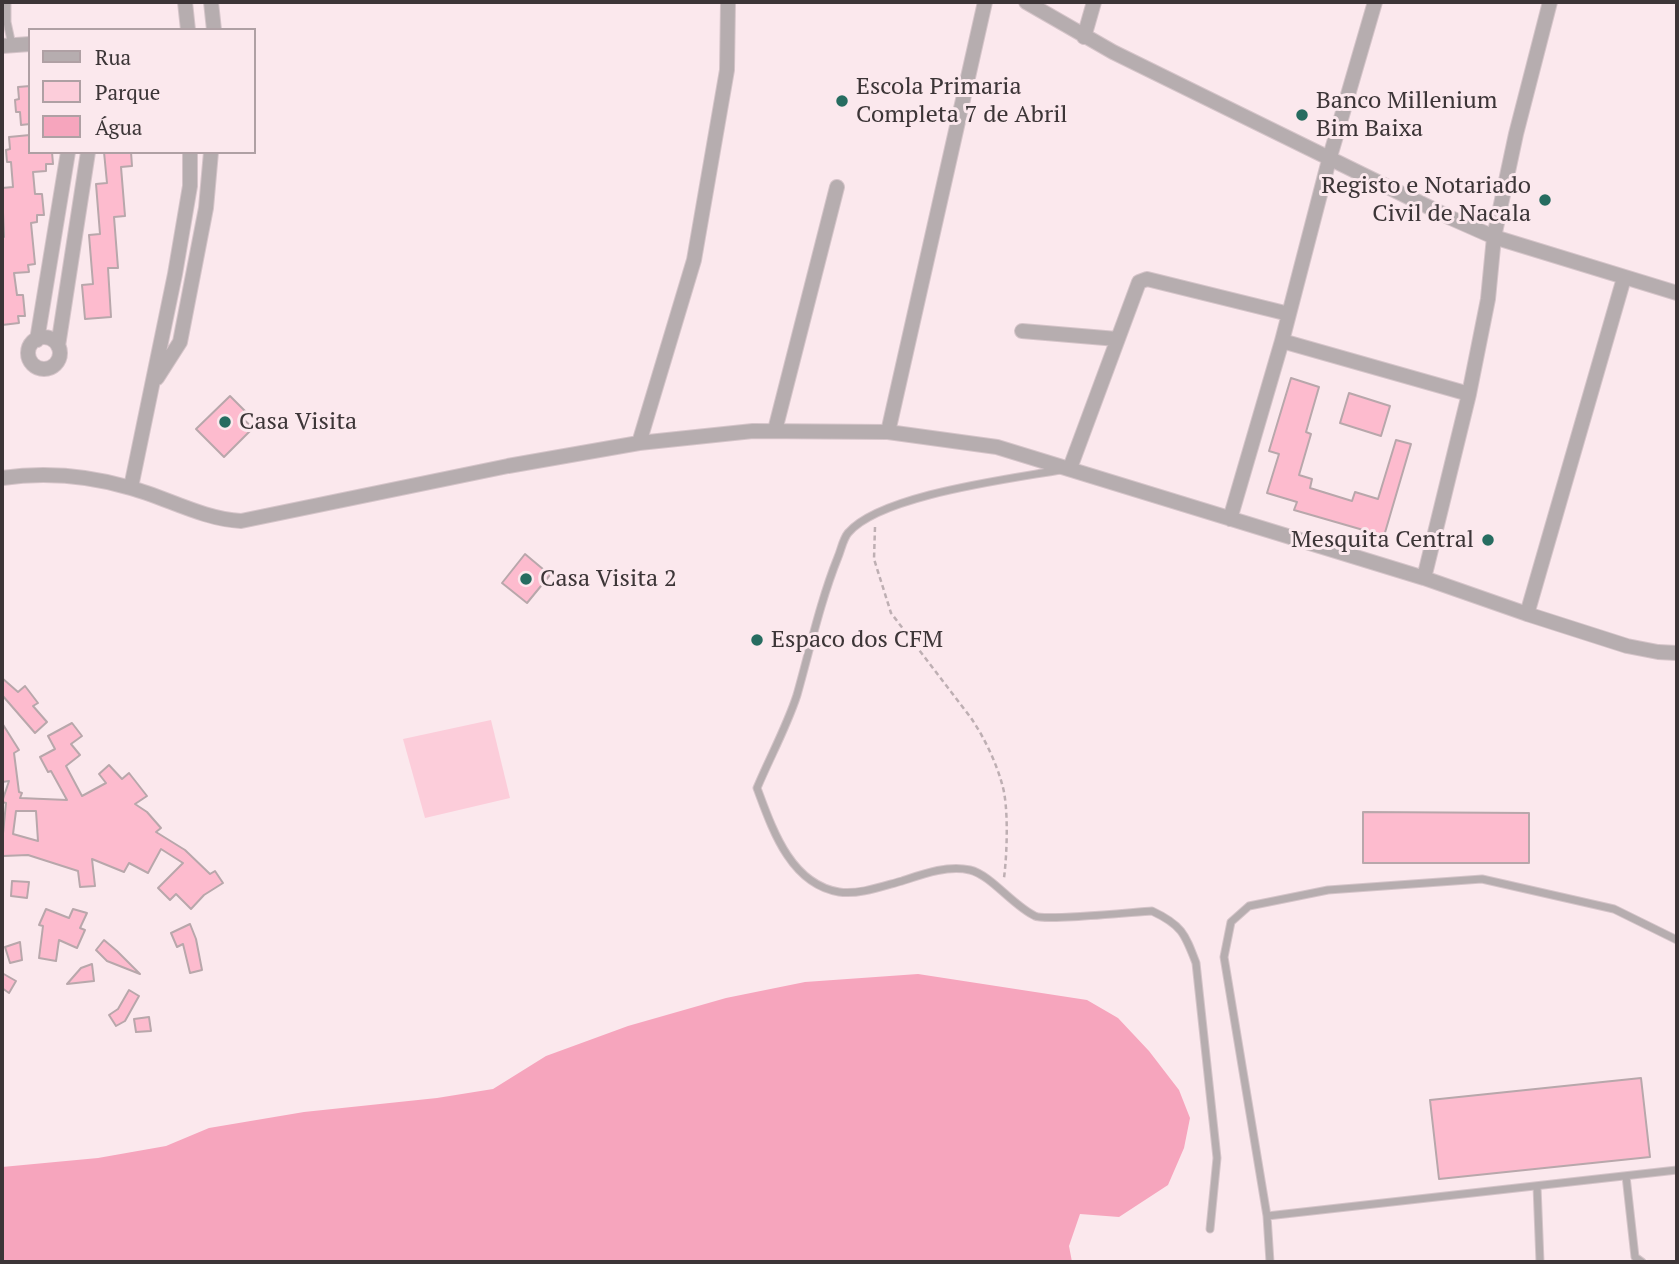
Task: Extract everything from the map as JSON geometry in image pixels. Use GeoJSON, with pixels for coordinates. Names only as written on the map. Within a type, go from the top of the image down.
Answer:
{"type":"FeatureCollection","features":[{"type":"Feature","properties":{"kind":"street"},"geometry":{"type":"LineString","coordinates":[[185,2],[188,28]]}},
{"type":"Feature","properties":{"kind":"street"},"geometry":{"type":"LineString","coordinates":[[211,2],[214,28]]}},
{"type":"Feature","properties":{"kind":"street"},"geometry":{"type":"LineString","coordinates":[[639,443],[694,260],[726,70],[728,2]]}},
{"type":"Feature","properties":{"kind":"street"},"geometry":{"type":"LineString","coordinates":[[888,432],[985,2]]}},
{"type":"Feature","properties":{"kind":"street"},"geometry":{"type":"LineString","coordinates":[[1026,2],[1084,37],[1329,160],[1494,237],[1677,293]]}},
{"type":"Feature","properties":{"kind":"street"},"geometry":{"type":"LineString","coordinates":[[1084,37],[1094,2]]}},
{"type":"Feature","properties":{"kind":"street"},"geometry":{"type":"LineString","coordinates":[[1230,519],[1375,2]]}},
{"type":"Feature","properties":{"kind":"street"},"geometry":{"type":"LineString","coordinates":[[1424,578],[1469,394],[1488,299],[1494,237],[1550,2]]}},
{"type":"Feature","properties":{"kind":"street"},"geometry":{"type":"LineString","coordinates":[[7,46],[28,44]]}},
{"type":"Feature","properties":{"kind":"street"},"geometry":{"type":"LineString","coordinates":[[37,340],[68,154]]}},
{"type":"Feature","properties":{"kind":"street"},"geometry":{"type":"LineString","coordinates":[[58,346],[51,339],[32,343],[29,355],[34,366],[46,369],[60,358],[58,346],[88,154]]}},
{"type":"Feature","properties":{"kind":"street"},"geometry":{"type":"LineString","coordinates":[[131,487],[175,274],[190,186],[190,154]]}},
{"type":"Feature","properties":{"kind":"street"},"geometry":{"type":"LineString","coordinates":[[153,385],[180,342],[206,208],[211,154]]}},
{"type":"Feature","properties":{"kind":"street"},"geometry":{"type":"LineString","coordinates":[[775,430],[837,187]]}},
{"type":"Feature","properties":{"kind":"street"},"geometry":{"type":"LineString","coordinates":[[1527,614],[1624,278]]}},
{"type":"Feature","properties":{"kind":"street"},"geometry":{"type":"LineString","coordinates":[[1070,468],[1139,282],[1147,279],[1289,313]]}},
{"type":"Feature","properties":{"kind":"street"},"geometry":{"type":"LineString","coordinates":[[1022,331],[1117,339]]}},
{"type":"Feature","properties":{"kind":"street"},"geometry":{"type":"LineString","coordinates":[[1282,341],[1469,394]]}},
{"type":"Feature","properties":{"kind":"street"},"geometry":{"type":"LineString","coordinates":[[2,478],[47,475],[82,477],[131,487],[221,518],[241,521],[508,466],[639,443],[775,430],[888,432],[996,447],[1424,578],[1627,646],[1677,653]]}},
{"type":"Feature","properties":{"kind":"lane"},"geometry":{"type":"LineString","coordinates":[[7,2],[7,46]]}},
{"type":"Feature","properties":{"kind":"lane"},"geometry":{"type":"LineString","coordinates":[[1070,468],[967,486],[875,513],[848,534],[831,574],[796,698],[757,788],[776,839],[806,876],[821,886],[838,892],[853,893],[929,872],[970,870],[982,875],[1037,918],[1152,911],[1185,934],[1196,963],[1217,1158],[1210,1229]]}},
{"type":"Feature","properties":{"kind":"lane"},"geometry":{"type":"LineString","coordinates":[[1270,1262],[1267,1216],[1224,957],[1231,922],[1249,906],[1328,890],[1482,879],[1614,909],[1677,940]]}},
{"type":"Feature","properties":{"kind":"lane"},"geometry":{"type":"LineString","coordinates":[[1267,1216],[1677,1170]]}},
{"type":"Feature","properties":{"kind":"lane"},"geometry":{"type":"LineString","coordinates":[[1626,1176],[1635,1257],[1642,1262]]}},
{"type":"Feature","properties":{"kind":"lane"},"geometry":{"type":"LineString","coordinates":[[1537,1186],[1540,1262]]}},
{"type":"Feature","properties":{"kind":"path"},"geometry":{"type":"LineString","coordinates":[[875,513],[874,559],[891,613],[975,724],[1003,784],[1006,864],[1002,893]]}},
{"type":"Feature","properties":{"kind":"green space"},"geometry":{"type":"Polygon","coordinates":[[[491,720],[510,798],[425,818],[403,739],[491,720]]]}},
{"type":"Feature","properties":{"kind":"water"},"geometry":{"type":"Polygon","coordinates":[[[918,974],[1087,1000],[1118,1018],[1149,1051],[1179,1090],[1190,1118],[1184,1148],[1168,1185],[1119,1217],[1080,1214],[1069,1246],[1072,1262],[2,1262],[2,1167],[98,1158],[166,1146],[209,1128],[304,1112],[437,1098],[493,1089],[546,1056],[628,1026],[726,998],[805,982],[918,974]]]}},
{"type":"Feature","properties":{"kind":"building"},"geometry":{"type":"Polygon","coordinates":[[[28,86],[28,124],[21,125],[20,112],[16,112],[18,87],[28,86]]]}},
{"type":"Feature","properties":{"kind":"building"},"geometry":{"type":"Polygon","coordinates":[[[28,135],[28,154],[52,154],[53,164],[46,164],[46,171],[33,172],[35,194],[42,194],[44,215],[37,215],[37,222],[31,223],[35,264],[28,265],[29,272],[14,273],[17,295],[23,295],[25,316],[18,316],[19,323],[2,325],[2,188],[13,187],[11,162],[7,162],[6,150],[10,149],[9,137],[28,135]]]}},
{"type":"Feature","properties":{"kind":"building"},"geometry":{"type":"Polygon","coordinates":[[[104,154],[131,154],[132,166],[121,167],[125,216],[114,217],[118,268],[108,268],[111,317],[85,319],[82,285],[93,284],[89,235],[100,234],[96,184],[107,183],[104,154]]]}},
{"type":"Feature","properties":{"kind":"building"},"geometry":{"type":"Polygon","coordinates":[[[1291,378],[1319,387],[1306,432],[1311,434],[1299,475],[1312,479],[1310,488],[1352,501],[1355,492],[1378,499],[1396,440],[1411,444],[1384,536],[1294,510],[1297,502],[1267,493],[1279,454],[1269,451],[1291,378]]]}},
{"type":"Feature","properties":{"kind":"building"},"geometry":{"type":"Polygon","coordinates":[[[1349,393],[1390,406],[1381,436],[1340,423],[1349,393]]]}},
{"type":"Feature","properties":{"kind":"building","name":"Casa Visita"},"geometry":{"type":"Polygon","coordinates":[[[230,396],[246,412],[241,417],[253,428],[224,457],[196,429],[230,396]]]}},
{"type":"Feature","properties":{"kind":"building","name":"Casa Visita 2"},"geometry":{"type":"Polygon","coordinates":[[[525,554],[550,575],[527,603],[502,583],[525,554]]]}},
{"type":"Feature","properties":{"kind":"building"},"geometry":{"type":"Polygon","coordinates":[[[2,678],[18,692],[25,686],[38,703],[33,706],[47,722],[35,733],[2,695],[2,678]]]}},
{"type":"Feature","properties":{"kind":"building"},"geometry":{"type":"Polygon","coordinates":[[[2,723],[19,750],[14,753],[19,792],[22,793],[20,798],[67,800],[40,757],[55,749],[48,736],[72,723],[82,736],[71,744],[80,755],[66,766],[82,796],[106,783],[99,774],[109,765],[122,779],[129,773],[147,796],[135,804],[147,812],[161,828],[156,832],[185,850],[210,874],[215,871],[223,883],[204,895],[191,909],[176,894],[170,900],[158,888],[183,863],[161,849],[148,873],[129,863],[124,872],[92,859],[95,886],[80,887],[78,871],[28,855],[3,856],[6,803],[2,802],[9,781],[2,782],[2,723]],[[16,811],[13,834],[38,841],[36,811],[16,811]]]}},
{"type":"Feature","properties":{"kind":"building"},"geometry":{"type":"Polygon","coordinates":[[[1363,812],[1529,813],[1529,863],[1363,863],[1363,812]]]}},
{"type":"Feature","properties":{"kind":"building"},"geometry":{"type":"Polygon","coordinates":[[[12,881],[29,882],[27,898],[11,896],[12,881]]]}},
{"type":"Feature","properties":{"kind":"building"},"geometry":{"type":"Polygon","coordinates":[[[46,909],[69,918],[73,909],[87,913],[80,928],[85,930],[77,948],[59,940],[56,961],[39,958],[43,926],[39,925],[46,909]]]}},
{"type":"Feature","properties":{"kind":"building"},"geometry":{"type":"Polygon","coordinates":[[[190,924],[202,970],[190,973],[183,944],[177,947],[171,933],[190,924]]]}},
{"type":"Feature","properties":{"kind":"building"},"geometry":{"type":"Polygon","coordinates":[[[104,940],[140,974],[107,961],[96,950],[104,940]]]}},
{"type":"Feature","properties":{"kind":"building"},"geometry":{"type":"Polygon","coordinates":[[[20,942],[22,960],[10,963],[5,947],[20,942]]]}},
{"type":"Feature","properties":{"kind":"building"},"geometry":{"type":"Polygon","coordinates":[[[92,964],[94,981],[67,984],[81,968],[92,964]]]}},
{"type":"Feature","properties":{"kind":"building"},"geometry":{"type":"Polygon","coordinates":[[[2,973],[16,981],[9,993],[2,988],[2,973]]]}},
{"type":"Feature","properties":{"kind":"building"},"geometry":{"type":"Polygon","coordinates":[[[129,990],[139,996],[125,1021],[116,1026],[109,1015],[118,1009],[129,990]]]}},
{"type":"Feature","properties":{"kind":"building"},"geometry":{"type":"Polygon","coordinates":[[[149,1017],[151,1031],[136,1032],[134,1019],[149,1017]]]}},
{"type":"Feature","properties":{"kind":"building"},"geometry":{"type":"Polygon","coordinates":[[[1641,1078],[1650,1157],[1439,1179],[1430,1100],[1641,1078]]]}},
{"type":"Feature","properties":{"kind":"place","name":"Escola Primaria Completa 7 de Abril"},"geometry":{"type":"Point","coordinates":[842,101]}},
{"type":"Feature","properties":{"kind":"place","name":"Banco Millenium Bim Baixa"},"geometry":{"type":"Point","coordinates":[1302,115]}},
{"type":"Feature","properties":{"kind":"place","name":"Registo e Notariado Civil de Nacala"},"geometry":{"type":"Point","coordinates":[1545,200]}},
{"type":"Feature","properties":{"kind":"place","name":"Casa Visita"},"geometry":{"type":"Point","coordinates":[225,422]}},
{"type":"Feature","properties":{"kind":"place","name":"Mesquita Central"},"geometry":{"type":"Point","coordinates":[1488,540]}},
{"type":"Feature","properties":{"kind":"place","name":"Casa Visita 2"},"geometry":{"type":"Point","coordinates":[526,579]}},
{"type":"Feature","properties":{"kind":"place","name":"Espaco dos CFM"},"geometry":{"type":"Point","coordinates":[757,640]}}]}
